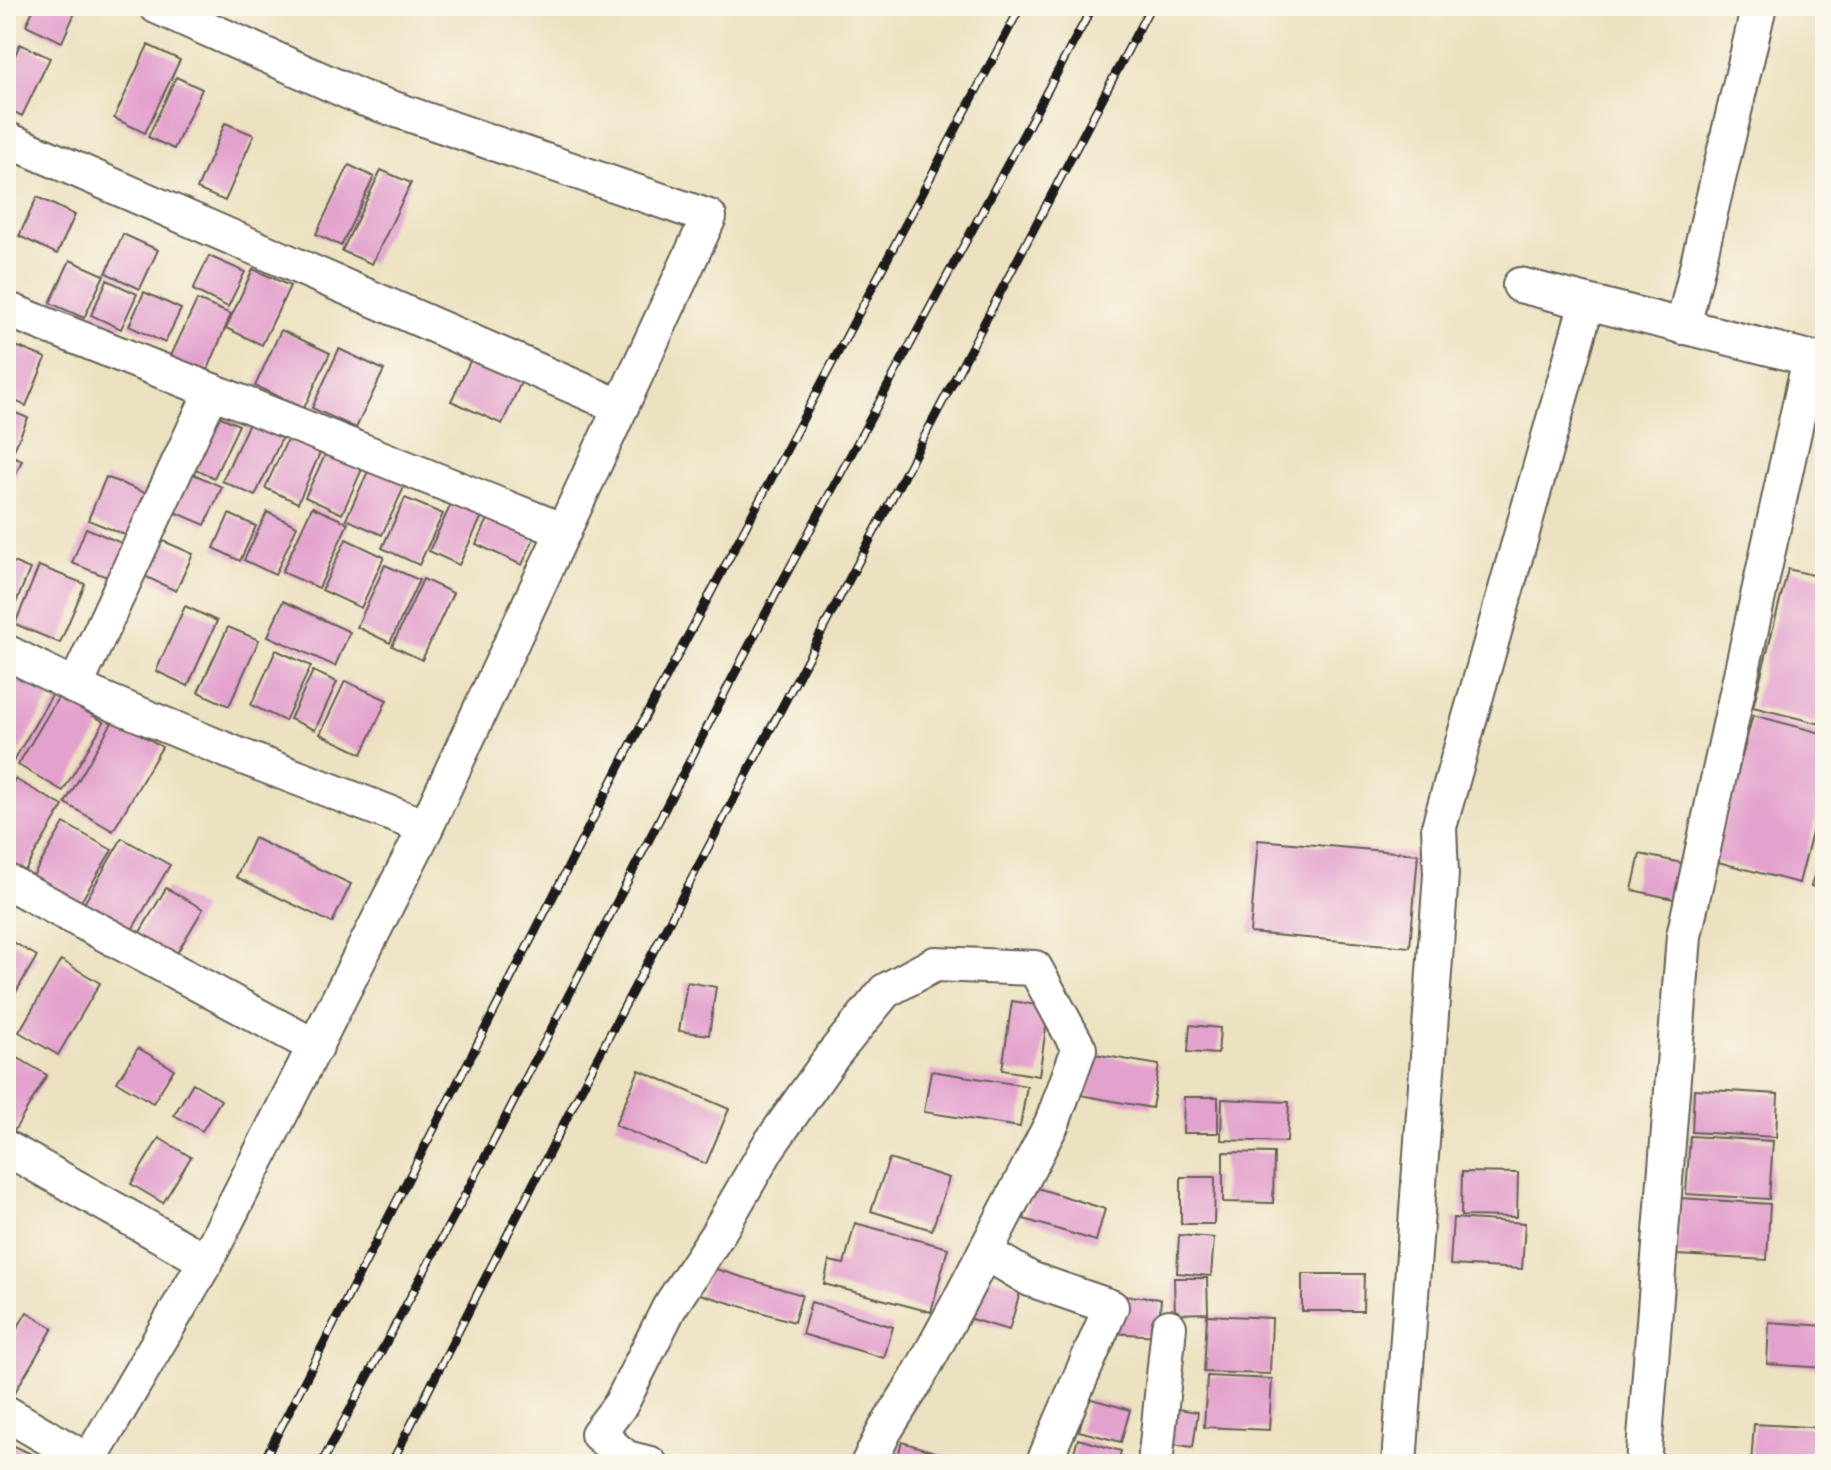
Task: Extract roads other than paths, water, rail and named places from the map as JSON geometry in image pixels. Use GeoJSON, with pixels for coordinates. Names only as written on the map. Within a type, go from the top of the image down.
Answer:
{"type":"FeatureCollection","features":[{"type":"Feature","properties":{"kind":"street"},"geometry":{"type":"LineString","coordinates":[[6,1413],[88,1462],[206,1261],[426,827],[709,217],[362,98],[156,6]]}},
{"type":"Feature","properties":{"kind":"street"},"geometry":{"type":"LineString","coordinates":[[1683,327],[1759,6]]}},
{"type":"Feature","properties":{"kind":"street"},"geometry":{"type":"LineString","coordinates":[[6,139],[621,407]]}},
{"type":"Feature","properties":{"kind":"street"},"geometry":{"type":"LineString","coordinates":[[1520,285],[1818,360],[1684,936],[1643,1464]]}},
{"type":"Feature","properties":{"kind":"street"},"geometry":{"type":"LineString","coordinates":[[1399,1464],[1440,890],[1439,827],[1587,302]]}},
{"type":"Feature","properties":{"kind":"street"},"geometry":{"type":"LineString","coordinates":[[6,310],[564,531]]}},
{"type":"Feature","properties":{"kind":"street"},"geometry":{"type":"LineString","coordinates":[[75,687],[212,391]]}},
{"type":"Feature","properties":{"kind":"street"},"geometry":{"type":"LineString","coordinates":[[6,652],[75,687],[238,755],[426,827]]}},
{"type":"Feature","properties":{"kind":"street"},"geometry":{"type":"LineString","coordinates":[[6,881],[316,1047]]}},
{"type":"Feature","properties":{"kind":"street"},"geometry":{"type":"LineString","coordinates":[[650,1464],[626,1458],[598,1434],[621,1404],[669,1308],[717,1235],[768,1147],[833,1055],[885,991],[935,964],[1035,968],[1079,1049],[1052,1123],[916,1381],[868,1464]]}},
{"type":"Feature","properties":{"kind":"street"},"geometry":{"type":"LineString","coordinates":[[6,1148],[206,1261]]}},
{"type":"Feature","properties":{"kind":"street"},"geometry":{"type":"LineString","coordinates":[[985,1252],[1030,1279],[1111,1307],[1043,1464]]}},
{"type":"Feature","properties":{"kind":"street"},"geometry":{"type":"LineString","coordinates":[[1155,1464],[1169,1327]]}},
{"type":"Feature","properties":{"kind":"railway"},"geometry":{"type":"LineString","coordinates":[[262,1464],[642,723],[1021,6]]}},
{"type":"Feature","properties":{"kind":"railway"},"geometry":{"type":"LineString","coordinates":[[321,1464],[481,1165],[781,584],[1093,6]]}},
{"type":"Feature","properties":{"kind":"railway"},"geometry":{"type":"LineString","coordinates":[[391,1464],[590,1072],[1151,6]]}}]}
